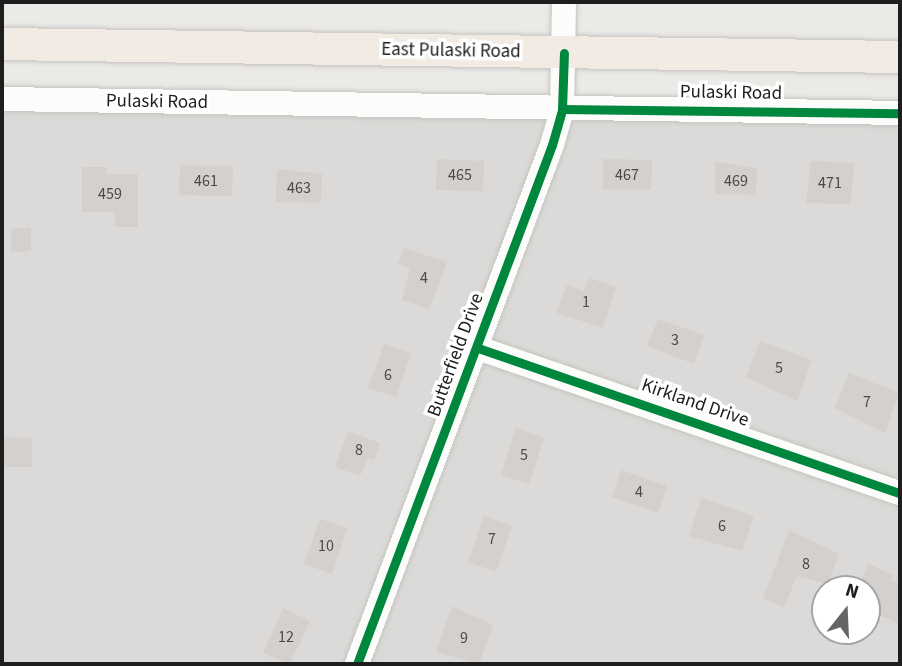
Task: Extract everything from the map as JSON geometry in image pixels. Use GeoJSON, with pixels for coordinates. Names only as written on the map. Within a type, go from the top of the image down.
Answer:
{"type":"FeatureCollection","features":[{"type":"Feature","properties":{"kind":"main road","name":"East Pulaski Road"},"geometry":{"type":"LineString","coordinates":[[2,44],[900,57]]}},
{"type":"Feature","properties":{"kind":"street","name":"Butterfield Drive"},"geometry":{"type":"LineString","coordinates":[[357,664],[478,348],[562,109],[564,2]]}},
{"type":"Feature","properties":{"kind":"street","name":"Pulaski Road"},"geometry":{"type":"LineString","coordinates":[[2,99],[900,113]]}},
{"type":"Feature","properties":{"kind":"street","name":"Kirkland Drive"},"geometry":{"type":"LineString","coordinates":[[478,348],[900,493]]}},
{"type":"Feature","properties":{"kind":"shaded area"},"geometry":{"type":"Polygon","coordinates":[[[2,110],[900,122],[900,664],[2,664],[2,110]]]}},
{"type":"Feature","properties":{"kind":"building"},"geometry":{"type":"Polygon","coordinates":[[[437,159],[484,161],[483,191],[436,190],[437,159]]]}},
{"type":"Feature","properties":{"kind":"building"},"geometry":{"type":"Polygon","coordinates":[[[603,159],[652,160],[651,190],[603,189],[603,159]]]}},
{"type":"Feature","properties":{"kind":"building"},"geometry":{"type":"Polygon","coordinates":[[[811,161],[855,163],[850,204],[806,203],[811,161]]]}},
{"type":"Feature","properties":{"kind":"building"},"geometry":{"type":"Polygon","coordinates":[[[715,162],[757,168],[756,195],[715,194],[715,162]]]}},
{"type":"Feature","properties":{"kind":"building"},"geometry":{"type":"Polygon","coordinates":[[[180,165],[233,166],[232,196],[179,195],[180,165]]]}},
{"type":"Feature","properties":{"kind":"building"},"geometry":{"type":"Polygon","coordinates":[[[82,167],[106,167],[106,174],[138,174],[138,227],[115,227],[115,212],[82,212],[82,167]]]}},
{"type":"Feature","properties":{"kind":"building"},"geometry":{"type":"Polygon","coordinates":[[[277,169],[322,174],[321,203],[276,202],[277,169]]]}},
{"type":"Feature","properties":{"kind":"building"},"geometry":{"type":"Polygon","coordinates":[[[31,228],[31,251],[11,252],[11,229],[31,228]]]}},
{"type":"Feature","properties":{"kind":"building"},"geometry":{"type":"Polygon","coordinates":[[[404,248],[447,262],[429,309],[402,300],[410,268],[398,264],[404,248]]]}},
{"type":"Feature","properties":{"kind":"building"},"geometry":{"type":"Polygon","coordinates":[[[589,278],[616,287],[603,328],[557,313],[566,285],[584,291],[589,278]]]}},
{"type":"Feature","properties":{"kind":"building"},"geometry":{"type":"Polygon","coordinates":[[[658,319],[704,335],[694,364],[647,346],[658,319]]]}},
{"type":"Feature","properties":{"kind":"building"},"geometry":{"type":"Polygon","coordinates":[[[760,341],[812,360],[797,401],[746,377],[760,341]]]}},
{"type":"Feature","properties":{"kind":"building"},"geometry":{"type":"Polygon","coordinates":[[[384,344],[411,353],[396,397],[368,388],[384,344]]]}},
{"type":"Feature","properties":{"kind":"building"},"geometry":{"type":"Polygon","coordinates":[[[849,373],[899,393],[885,433],[835,408],[849,373]]]}},
{"type":"Feature","properties":{"kind":"building"},"geometry":{"type":"Polygon","coordinates":[[[516,428],[544,438],[529,484],[501,475],[516,428]]]}},
{"type":"Feature","properties":{"kind":"building"},"geometry":{"type":"Polygon","coordinates":[[[348,431],[380,443],[374,460],[368,458],[360,476],[335,467],[348,431]]]}},
{"type":"Feature","properties":{"kind":"building"},"geometry":{"type":"Polygon","coordinates":[[[2,437],[32,438],[32,467],[2,467],[2,437]]]}},
{"type":"Feature","properties":{"kind":"building"},"geometry":{"type":"Polygon","coordinates":[[[621,470],[667,486],[658,513],[612,497],[621,470]]]}},
{"type":"Feature","properties":{"kind":"building"},"geometry":{"type":"Polygon","coordinates":[[[701,498],[754,516],[742,551],[689,536],[701,498]]]}},
{"type":"Feature","properties":{"kind":"building"},"geometry":{"type":"Polygon","coordinates":[[[484,516],[512,526],[496,572],[468,562],[484,516]]]}},
{"type":"Feature","properties":{"kind":"building"},"geometry":{"type":"Polygon","coordinates":[[[320,519],[347,528],[332,574],[304,564],[320,519]]]}},
{"type":"Feature","properties":{"kind":"building"},"geometry":{"type":"Polygon","coordinates":[[[789,530],[839,554],[831,575],[811,575],[811,580],[797,576],[784,607],[763,599],[789,530]]]}},
{"type":"Feature","properties":{"kind":"building"},"geometry":{"type":"Polygon","coordinates":[[[868,564],[893,575],[891,580],[900,584],[900,624],[881,616],[881,575],[863,575],[868,564]]]}},
{"type":"Feature","properties":{"kind":"building"},"geometry":{"type":"Polygon","coordinates":[[[452,606],[493,625],[479,664],[436,652],[452,606]]]}},
{"type":"Feature","properties":{"kind":"building"},"geometry":{"type":"Polygon","coordinates":[[[283,608],[310,621],[290,664],[263,653],[283,608]]]}},
{"type":"Feature","properties":{"kind":"cycle path"},"geometry":{"type":"LineString","coordinates":[[357,664],[552,145],[562,109],[564,53]]}},
{"type":"Feature","properties":{"kind":"cycle path"},"geometry":{"type":"LineString","coordinates":[[562,109],[900,113]]}},
{"type":"Feature","properties":{"kind":"cycle path"},"geometry":{"type":"LineString","coordinates":[[478,348],[900,493]]}}]}
